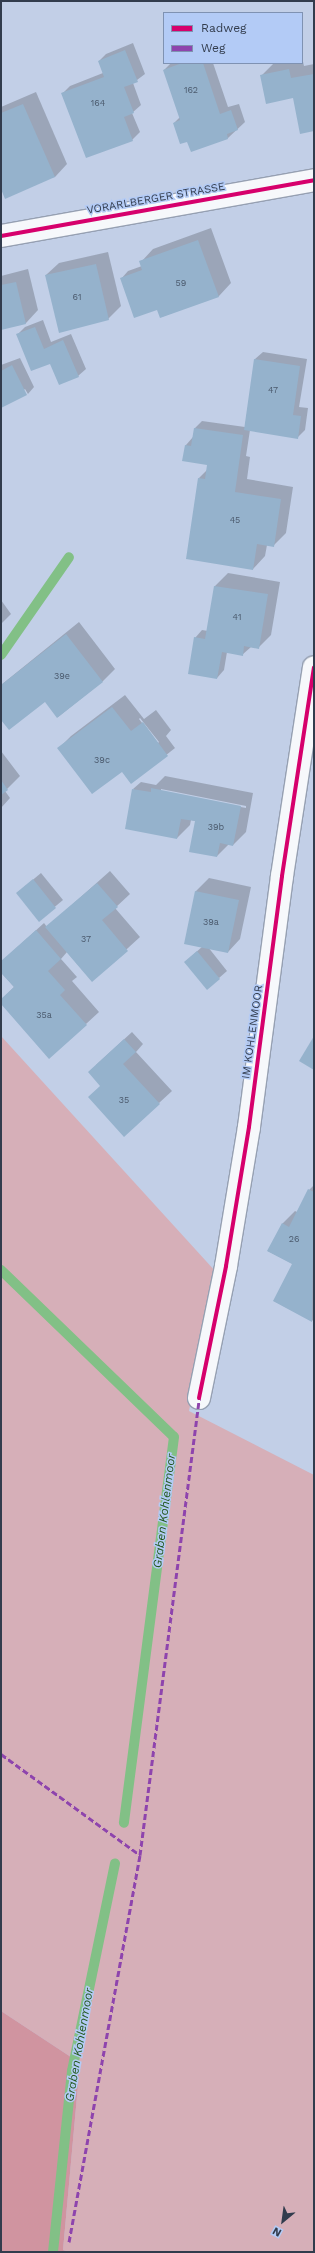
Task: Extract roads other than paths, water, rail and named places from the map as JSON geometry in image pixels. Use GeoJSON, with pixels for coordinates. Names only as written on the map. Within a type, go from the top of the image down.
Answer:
{"type":"FeatureCollection","features":[{"type":"Feature","properties":{"kind":"street","name":"VORARLBERGER STRASSE"},"geometry":{"type":"LineString","coordinates":[[1,236],[314,180]]}},
{"type":"Feature","properties":{"kind":"street","name":"IM KOHLENMOOR"},"geometry":{"type":"LineString","coordinates":[[199,1398],[226,1266],[249,1127],[282,876],[314,667]]}},
{"type":"Feature","properties":{"kind":"waterway","name":"Graben Kohlenmoor"},"geometry":{"type":"LineString","coordinates":[[1,655],[69,557]]}},
{"type":"Feature","properties":{"kind":"waterway","name":"Graben Kohlenmoor"},"geometry":{"type":"LineString","coordinates":[[1,1270],[174,1437],[124,1823]]}},
{"type":"Feature","properties":{"kind":"waterway","name":"Graben Kohlenmoor"},"geometry":{"type":"LineString","coordinates":[[53,2252],[72,2071],[115,1863]]}}]}
